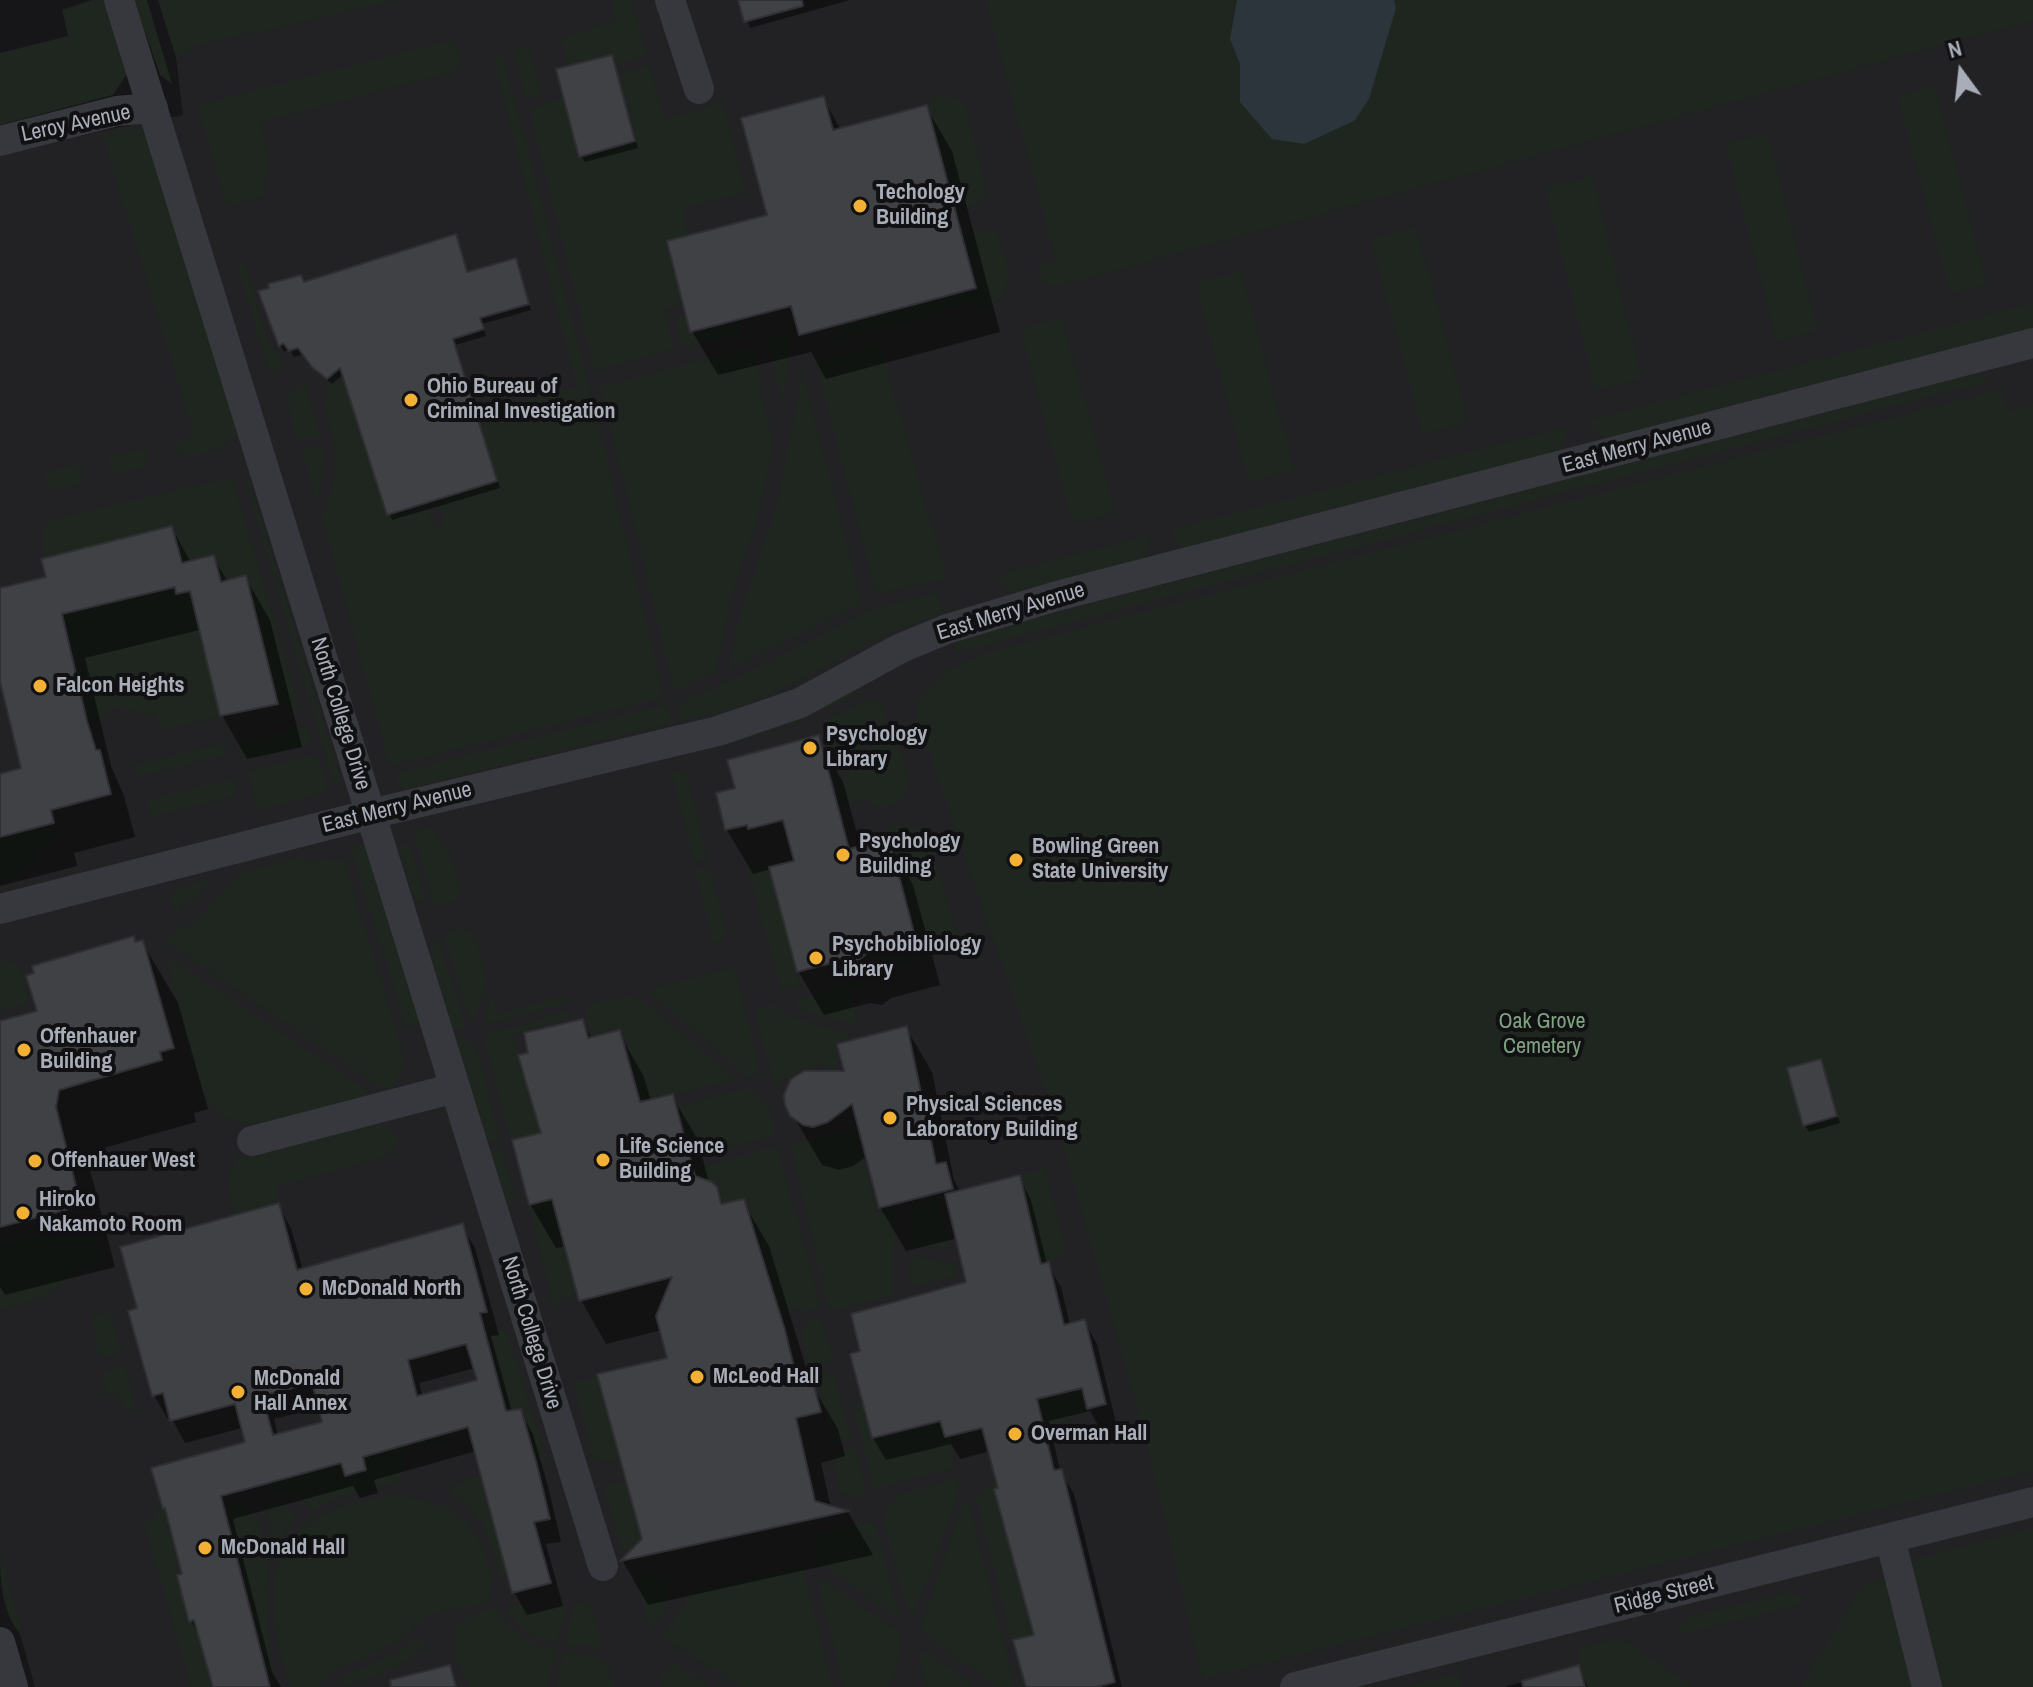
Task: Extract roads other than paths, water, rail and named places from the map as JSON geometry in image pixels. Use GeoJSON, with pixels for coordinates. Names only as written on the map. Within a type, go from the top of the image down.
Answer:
{"type":"FeatureCollection","features":[{"type":"Feature","properties":{"kind":"street","name":"North College Drive"},"geometry":{"type":"LineString","coordinates":[[119,0],[603,1566]]}},
{"type":"Feature","properties":{"kind":"street"},"geometry":{"type":"LineString","coordinates":[[670,0],[699,89]]}},
{"type":"Feature","properties":{"kind":"street","name":"Leroy Avenue"},"geometry":{"type":"LineString","coordinates":[[0,141],[117,111],[153,108]]}},
{"type":"Feature","properties":{"kind":"street","name":"East Merry Avenue"},"geometry":{"type":"LineString","coordinates":[[0,909],[371,814],[718,731],[800,703],[901,648],[947,629],[1057,596],[2033,343]]}},
{"type":"Feature","properties":{"kind":"street"},"geometry":{"type":"LineString","coordinates":[[252,1141],[455,1088]]}},
{"type":"Feature","properties":{"kind":"street","name":"Ridge Street"},"geometry":{"type":"LineString","coordinates":[[1295,1687],[2033,1502]]}},
{"type":"Feature","properties":{"kind":"street"},"geometry":{"type":"LineString","coordinates":[[1890,1538],[1927,1687]]}},
{"type":"Feature","properties":{"kind":"street"},"geometry":{"type":"LineString","coordinates":[[0,1642],[13,1687]]}},
{"type":"Feature","properties":{"kind":"place","name":"Techology Building"},"geometry":{"type":"Point","coordinates":[860,206]}},
{"type":"Feature","properties":{"kind":"place","name":"Ohio Bureau of Criminal Investigation"},"geometry":{"type":"Point","coordinates":[411,400]}},
{"type":"Feature","properties":{"kind":"place","name":"Falcon Heights"},"geometry":{"type":"Point","coordinates":[40,686]}},
{"type":"Feature","properties":{"kind":"place","name":"Psychology Library"},"geometry":{"type":"Point","coordinates":[810,748]}},
{"type":"Feature","properties":{"kind":"place","name":"Psychology Building"},"geometry":{"type":"Point","coordinates":[843,855]}},
{"type":"Feature","properties":{"kind":"place","name":"Bowling Green State University"},"geometry":{"type":"Point","coordinates":[1016,860]}},
{"type":"Feature","properties":{"kind":"place","name":"Psychobibliology Library"},"geometry":{"type":"Point","coordinates":[816,958]}},
{"type":"Feature","properties":{"kind":"place","name":"Offenhauer Building"},"geometry":{"type":"Point","coordinates":[24,1050]}},
{"type":"Feature","properties":{"kind":"place","name":"Physical Sciences Laboratory Building"},"geometry":{"type":"Point","coordinates":[890,1118]}},
{"type":"Feature","properties":{"kind":"place","name":"Life Science Building"},"geometry":{"type":"Point","coordinates":[603,1160]}},
{"type":"Feature","properties":{"kind":"place","name":"Offenhauer West"},"geometry":{"type":"Point","coordinates":[35,1161]}},
{"type":"Feature","properties":{"kind":"place","name":"Hiroko Nakamoto Room"},"geometry":{"type":"Point","coordinates":[23,1213]}},
{"type":"Feature","properties":{"kind":"place","name":"McDonald North"},"geometry":{"type":"Point","coordinates":[306,1289]}},
{"type":"Feature","properties":{"kind":"place","name":"McLeod Hall"},"geometry":{"type":"Point","coordinates":[697,1377]}},
{"type":"Feature","properties":{"kind":"place","name":"McDonald Hall Annex"},"geometry":{"type":"Point","coordinates":[238,1392]}},
{"type":"Feature","properties":{"kind":"place","name":"Overman Hall"},"geometry":{"type":"Point","coordinates":[1015,1434]}},
{"type":"Feature","properties":{"kind":"place","name":"McDonald Hall"},"geometry":{"type":"Point","coordinates":[205,1548]}},
{"type":"Feature","properties":{"kind":"park label","name":"Oak Grove Cemetery"},"geometry":{"type":"Point","coordinates":[1542,1034]}}]}
